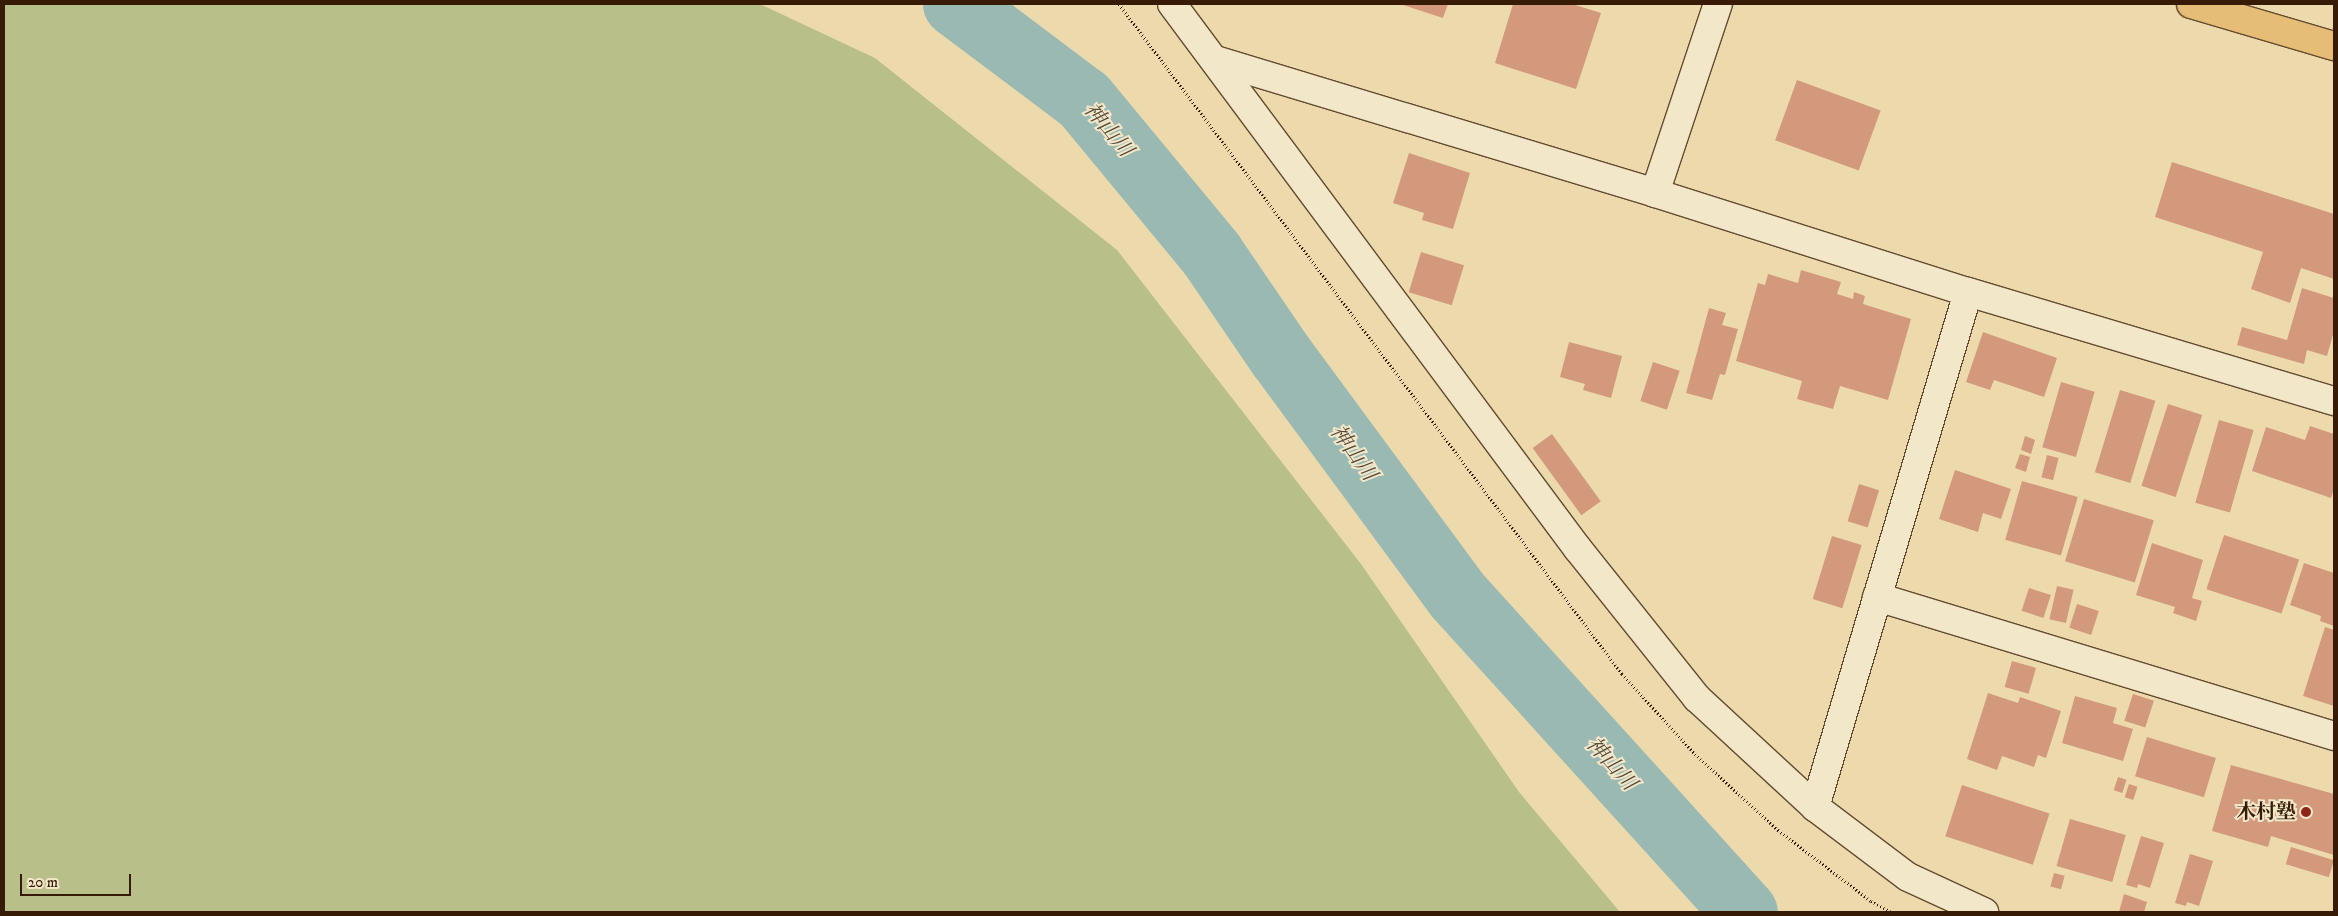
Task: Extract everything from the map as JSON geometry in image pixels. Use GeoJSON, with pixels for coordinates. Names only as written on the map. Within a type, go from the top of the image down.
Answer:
{"type":"FeatureCollection","features":[{"type":"Feature","properties":{"kind":"main road"},"geometry":{"type":"LineString","coordinates":[[2191,4],[2334,46]]}},
{"type":"Feature","properties":{"kind":"street"},"geometry":{"type":"LineString","coordinates":[[1172,4],[1578,549],[1697,698],[1814,807],[1908,877],[1984,912]]}},
{"type":"Feature","properties":{"kind":"street"},"geometry":{"type":"LineString","coordinates":[[1655,193],[1718,4]]}},
{"type":"Feature","properties":{"kind":"street"},"geometry":{"type":"LineString","coordinates":[[1215,60],[1655,193],[1968,292],[2334,401]]}},
{"type":"Feature","properties":{"kind":"street"},"geometry":{"type":"LineString","coordinates":[[1814,807],[1968,292]]}},
{"type":"Feature","properties":{"kind":"street"},"geometry":{"type":"LineString","coordinates":[[1877,597],[2334,736]]}},
{"type":"Feature","properties":{"kind":"green space"},"geometry":{"type":"Polygon","coordinates":[[[4,4],[760,4],[875,58],[1117,250],[1361,564],[1519,792],[1620,912],[4,912],[4,4]]]}},
{"type":"Feature","properties":{"kind":"building"},"geometry":{"type":"Polygon","coordinates":[[[1400,4],[1448,4],[1443,18],[1400,4]]]}},
{"type":"Feature","properties":{"kind":"building"},"geometry":{"type":"Polygon","coordinates":[[[1513,4],[1572,4],[1601,13],[1576,89],[1495,63],[1513,4]]]}},
{"type":"Feature","properties":{"kind":"building"},"geometry":{"type":"Polygon","coordinates":[[[1797,80],[1881,110],[1859,171],[1775,140],[1797,80]]]}},
{"type":"Feature","properties":{"kind":"building"},"geometry":{"type":"Polygon","coordinates":[[[1409,153],[1470,173],[1453,229],[1422,220],[1424,213],[1393,203],[1409,153]]]}},
{"type":"Feature","properties":{"kind":"building"},"geometry":{"type":"Polygon","coordinates":[[[2172,162],[2334,214],[2334,279],[2301,268],[2290,303],[2251,289],[2263,252],[2155,217],[2172,162]]]}},
{"type":"Feature","properties":{"kind":"building"},"geometry":{"type":"Polygon","coordinates":[[[1421,252],[1464,265],[1452,305],[1409,292],[1421,252]]]}},
{"type":"Feature","properties":{"kind":"building"},"geometry":{"type":"Polygon","coordinates":[[[1801,270],[1841,282],[1837,294],[1853,299],[1854,292],[1865,296],[1863,304],[1911,319],[1888,400],[1840,386],[1833,409],[1797,399],[1802,381],[1736,361],[1758,283],[1765,285],[1768,274],[1798,283],[1801,270]]]}},
{"type":"Feature","properties":{"kind":"building"},"geometry":{"type":"Polygon","coordinates":[[[2302,288],[2334,298],[2334,331],[2327,356],[2307,350],[2304,364],[2237,345],[2242,327],[2287,340],[2302,288]]]}},
{"type":"Feature","properties":{"kind":"building"},"geometry":{"type":"Polygon","coordinates":[[[1709,308],[1726,313],[1722,325],[1738,329],[1725,375],[1720,374],[1712,400],[1686,393],[1709,308]]]}},
{"type":"Feature","properties":{"kind":"building"},"geometry":{"type":"Polygon","coordinates":[[[1983,332],[2057,358],[2044,397],[1994,380],[1990,390],[1966,382],[1983,332]]]}},
{"type":"Feature","properties":{"kind":"building"},"geometry":{"type":"Polygon","coordinates":[[[1569,342],[1622,356],[1611,398],[1583,390],[1585,384],[1560,377],[1569,342]]]}},
{"type":"Feature","properties":{"kind":"building"},"geometry":{"type":"Polygon","coordinates":[[[1653,362],[1680,371],[1667,410],[1640,401],[1653,362]]]}},
{"type":"Feature","properties":{"kind":"building"},"geometry":{"type":"Polygon","coordinates":[[[2061,382],[2095,392],[2076,457],[2042,447],[2061,382]]]}},
{"type":"Feature","properties":{"kind":"building"},"geometry":{"type":"Polygon","coordinates":[[[2120,390],[2155,401],[2130,483],[2095,472],[2120,390]]]}},
{"type":"Feature","properties":{"kind":"building"},"geometry":{"type":"Polygon","coordinates":[[[2168,404],[2202,415],[2176,497],[2141,486],[2168,404]]]}},
{"type":"Feature","properties":{"kind":"building"},"geometry":{"type":"Polygon","coordinates":[[[2219,420],[2254,430],[2230,513],[2195,503],[2219,420]]]}},
{"type":"Feature","properties":{"kind":"building"},"geometry":{"type":"Polygon","coordinates":[[[2310,426],[2334,434],[2334,489],[2331,498],[2252,471],[2266,427],[2305,440],[2310,426]]]}},
{"type":"Feature","properties":{"kind":"building"},"geometry":{"type":"Polygon","coordinates":[[[1552,434],[1601,501],[1581,515],[1533,448],[1552,434]]]}},
{"type":"Feature","properties":{"kind":"building"},"geometry":{"type":"Polygon","coordinates":[[[2025,436],[2035,440],[2031,454],[2021,450],[2025,436]]]}},
{"type":"Feature","properties":{"kind":"building"},"geometry":{"type":"Polygon","coordinates":[[[2020,454],[2030,457],[2026,472],[2015,468],[2020,454]]]}},
{"type":"Feature","properties":{"kind":"building"},"geometry":{"type":"Polygon","coordinates":[[[2047,455],[2059,458],[2053,480],[2041,477],[2047,455]]]}},
{"type":"Feature","properties":{"kind":"building"},"geometry":{"type":"Polygon","coordinates":[[[1955,470],[2011,489],[2001,519],[1983,513],[1978,532],[1939,519],[1955,470]]]}},
{"type":"Feature","properties":{"kind":"building"},"geometry":{"type":"Polygon","coordinates":[[[2022,481],[2078,497],[2061,556],[2005,540],[2022,481]]]}},
{"type":"Feature","properties":{"kind":"building"},"geometry":{"type":"Polygon","coordinates":[[[1859,484],[1879,490],[1868,527],[1848,521],[1859,484]]]}},
{"type":"Feature","properties":{"kind":"building"},"geometry":{"type":"Polygon","coordinates":[[[2084,499],[2154,520],[2135,583],[2065,561],[2084,499]]]}},
{"type":"Feature","properties":{"kind":"building"},"geometry":{"type":"Polygon","coordinates":[[[2224,535],[2299,559],[2282,614],[2206,589],[2224,535]]]}},
{"type":"Feature","properties":{"kind":"building"},"geometry":{"type":"Polygon","coordinates":[[[1832,536],[1862,545],[1842,608],[1813,599],[1832,536]]]}},
{"type":"Feature","properties":{"kind":"building"},"geometry":{"type":"Polygon","coordinates":[[[2152,543],[2203,560],[2192,598],[2202,601],[2196,621],[2173,613],[2175,607],[2136,595],[2152,543]]]}},
{"type":"Feature","properties":{"kind":"building"},"geometry":{"type":"Polygon","coordinates":[[[2304,563],[2334,573],[2334,626],[2320,621],[2321,616],[2290,605],[2304,563]]]}},
{"type":"Feature","properties":{"kind":"building"},"geometry":{"type":"Polygon","coordinates":[[[2057,586],[2074,590],[2066,623],[2049,619],[2057,586]]]}},
{"type":"Feature","properties":{"kind":"building"},"geometry":{"type":"Polygon","coordinates":[[[2029,588],[2051,595],[2043,618],[2022,611],[2029,588]]]}},
{"type":"Feature","properties":{"kind":"building"},"geometry":{"type":"Polygon","coordinates":[[[2077,604],[2099,611],[2091,635],[2069,628],[2077,604]]]}},
{"type":"Feature","properties":{"kind":"building"},"geometry":{"type":"Polygon","coordinates":[[[2325,627],[2334,630],[2334,706],[2303,696],[2325,627]]]}},
{"type":"Feature","properties":{"kind":"building"},"geometry":{"type":"Polygon","coordinates":[[[2012,661],[2036,668],[2029,694],[2005,687],[2012,661]]]}},
{"type":"Feature","properties":{"kind":"building"},"geometry":{"type":"Polygon","coordinates":[[[1988,693],[2018,703],[2020,697],[2061,711],[2046,758],[2038,755],[2034,767],[2002,756],[1997,770],[1967,759],[1988,693]]]}},
{"type":"Feature","properties":{"kind":"building"},"geometry":{"type":"Polygon","coordinates":[[[2133,694],[2154,701],[2145,727],[2124,721],[2133,694]]]}},
{"type":"Feature","properties":{"kind":"building"},"geometry":{"type":"Polygon","coordinates":[[[2075,696],[2117,708],[2113,723],[2133,729],[2123,761],[2062,743],[2075,696]]]}},
{"type":"Feature","properties":{"kind":"building"},"geometry":{"type":"Polygon","coordinates":[[[2147,737],[2216,758],[2204,797],[2135,776],[2147,737]]]}},
{"type":"Feature","properties":{"kind":"building"},"geometry":{"type":"Polygon","coordinates":[[[2231,765],[2334,794],[2334,855],[2271,836],[2268,847],[2212,831],[2231,765]]]}},
{"type":"Feature","properties":{"kind":"building"},"geometry":{"type":"Polygon","coordinates":[[[2118,777],[2127,780],[2122,793],[2114,790],[2118,777]]]}},
{"type":"Feature","properties":{"kind":"building"},"geometry":{"type":"Polygon","coordinates":[[[2129,784],[2138,787],[2133,800],[2125,797],[2129,784]]]}},
{"type":"Feature","properties":{"kind":"building"},"geometry":{"type":"Polygon","coordinates":[[[1962,785],[2049,813],[2033,865],[1945,836],[1962,785]]]}},
{"type":"Feature","properties":{"kind":"building"},"geometry":{"type":"Polygon","coordinates":[[[2070,819],[2126,835],[2112,882],[2056,866],[2070,819]]]}},
{"type":"Feature","properties":{"kind":"building"},"geometry":{"type":"Polygon","coordinates":[[[2141,836],[2164,843],[2150,888],[2138,884],[2137,888],[2126,885],[2141,836]]]}},
{"type":"Feature","properties":{"kind":"building"},"geometry":{"type":"Polygon","coordinates":[[[2291,847],[2334,860],[2329,877],[2286,864],[2291,847]]]}},
{"type":"Feature","properties":{"kind":"building"},"geometry":{"type":"Polygon","coordinates":[[[2190,854],[2213,861],[2199,906],[2187,902],[2186,906],[2175,903],[2190,854]]]}},
{"type":"Feature","properties":{"kind":"building"},"geometry":{"type":"Polygon","coordinates":[[[2054,873],[2065,876],[2061,889],[2050,887],[2054,873]]]}},
{"type":"Feature","properties":{"kind":"building"},"geometry":{"type":"Polygon","coordinates":[[[2124,894],[2147,902],[2144,912],[2119,912],[2124,894]]]}},
{"type":"Feature","properties":{"kind":"waterway","name":"神山川"},"geometry":{"type":"LineString","coordinates":[[956,4],[1084,100],[1212,255],[1281,356],[1458,596],[1745,912]]}},
{"type":"Feature","properties":{"kind":"place","name":"木村塾"},"geometry":{"type":"Point","coordinates":[2306,812]}}]}
